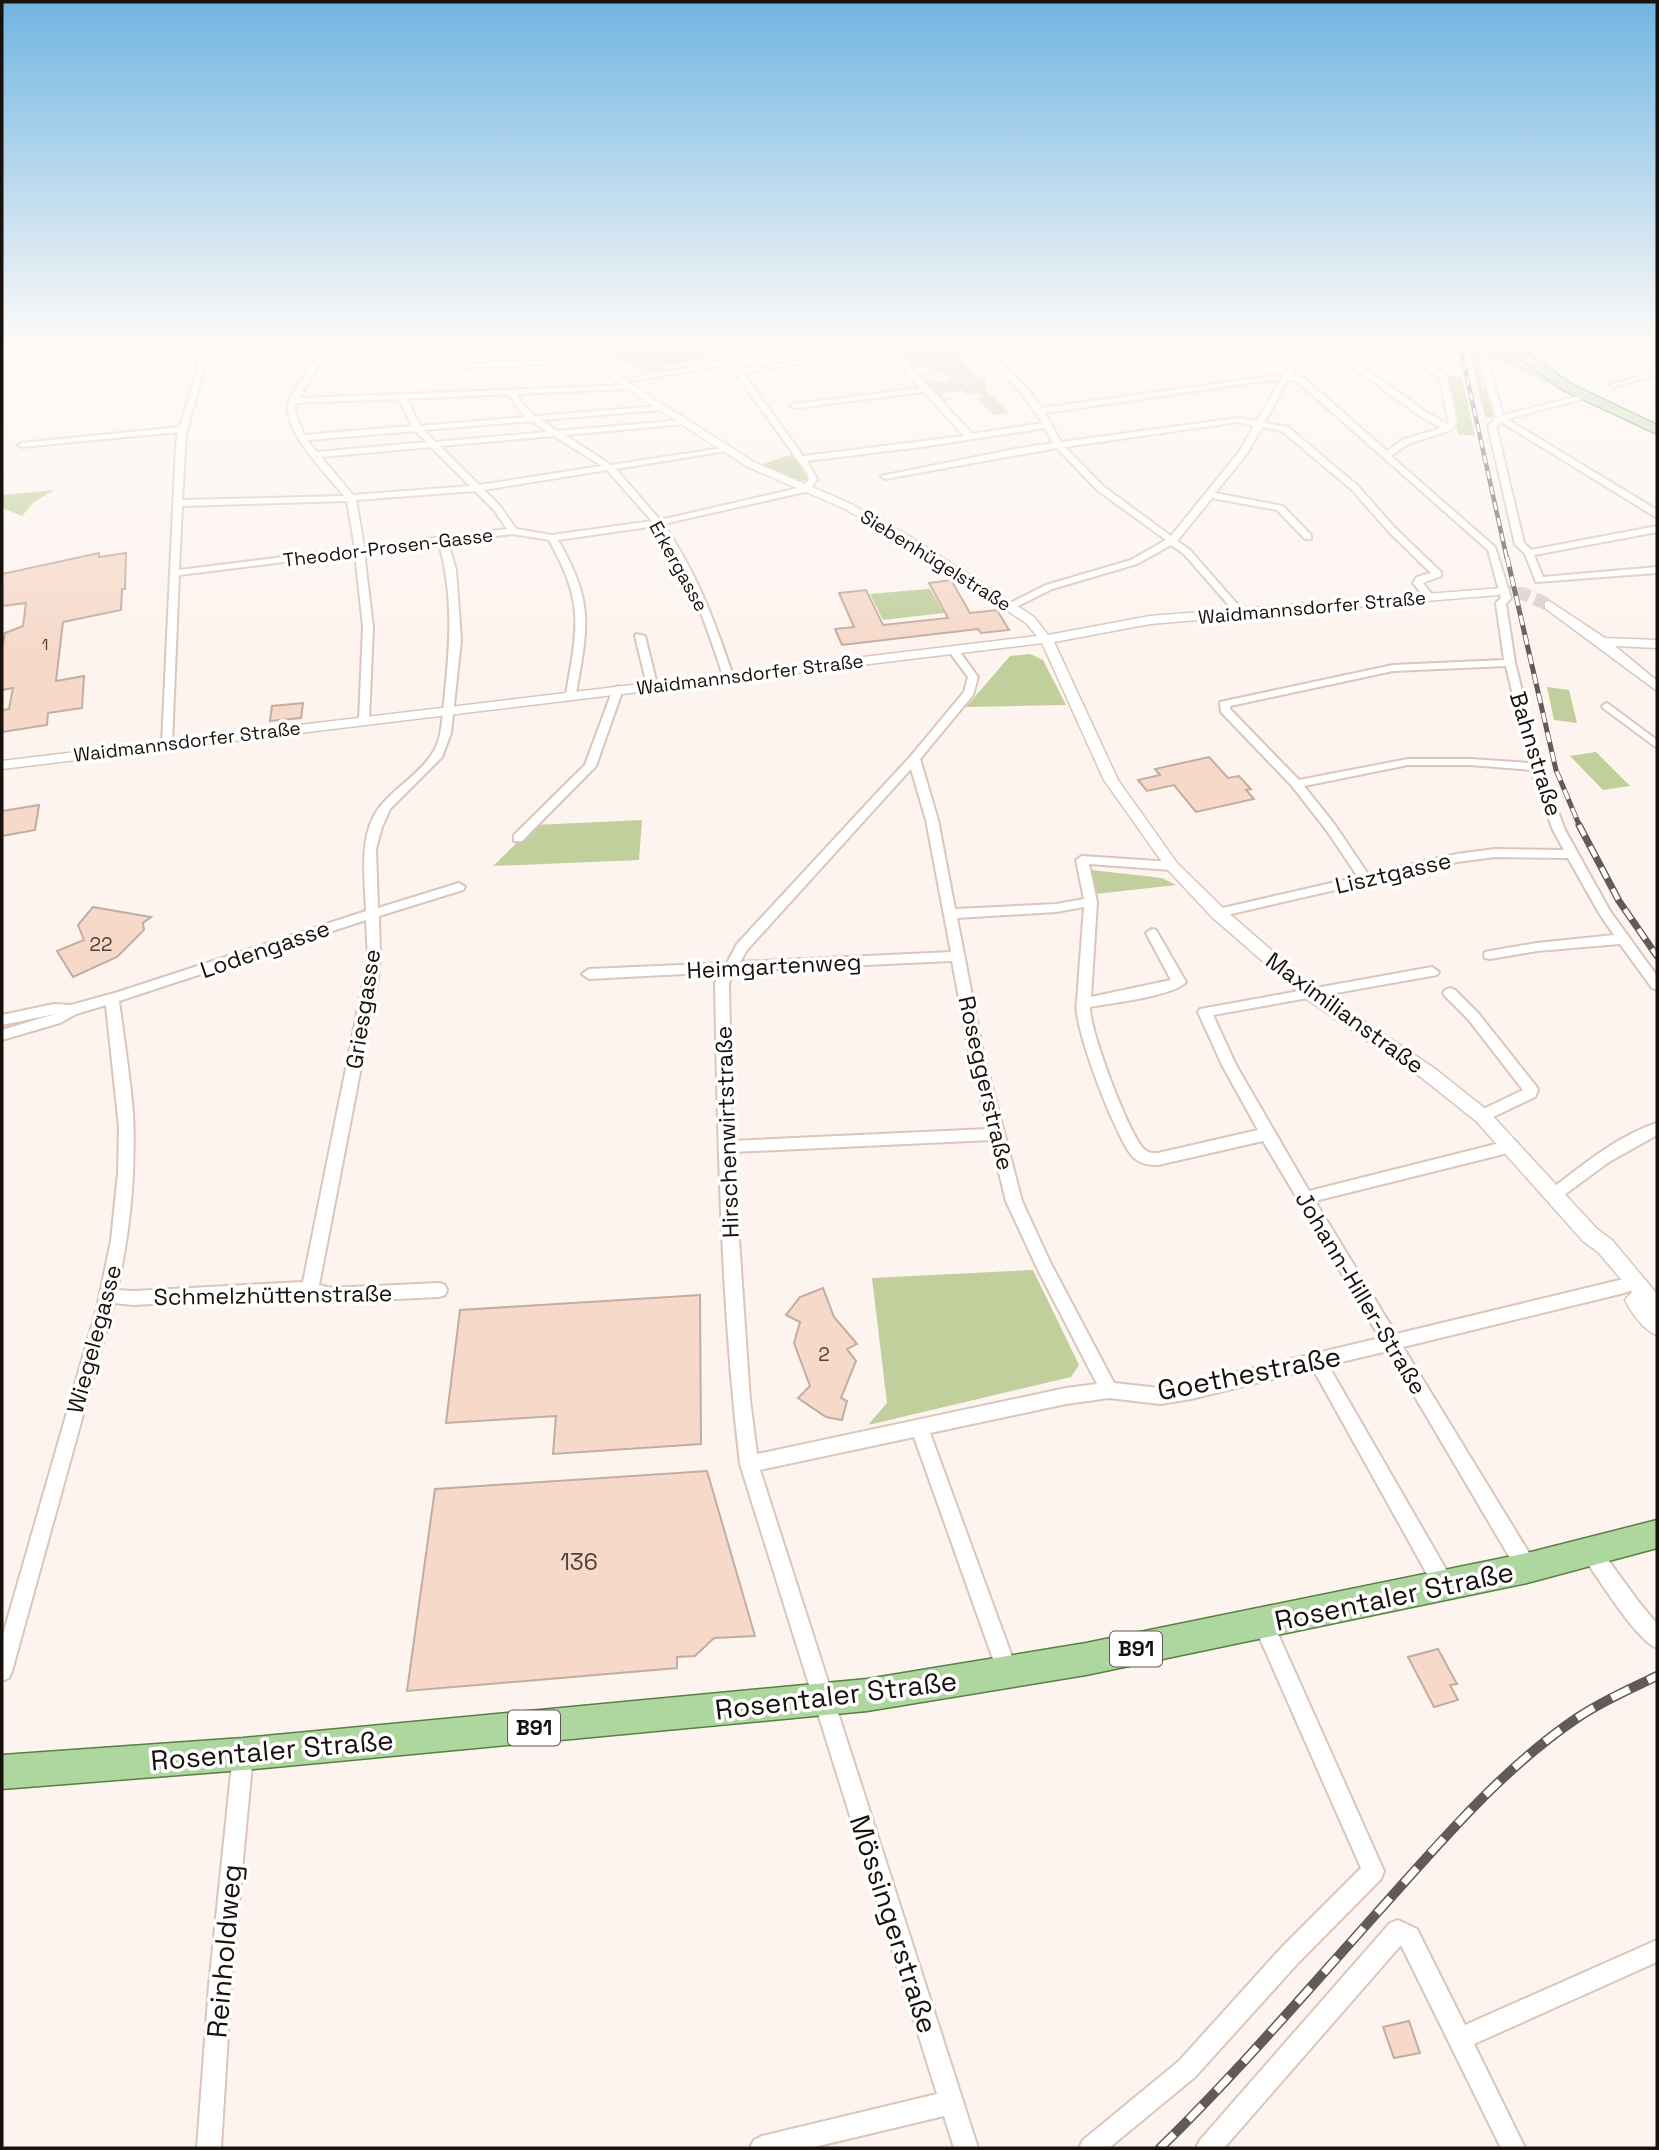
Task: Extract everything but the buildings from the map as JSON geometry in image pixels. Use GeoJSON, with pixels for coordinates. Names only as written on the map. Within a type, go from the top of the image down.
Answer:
{"type":"FeatureCollection","features":[{"type":"Feature","properties":{"kind":"main road","name":"Rosentaler Straße"},"geometry":{"type":"LineString","coordinates":[[2,1772],[243,1754],[822,1701],[1008,1673],[1263,1623],[1527,1568],[1657,1534]]}},
{"type":"Feature","properties":{"kind":"street"},"geometry":{"type":"LineString","coordinates":[[167,743],[181,446]]}},
{"type":"Feature","properties":{"kind":"street"},"geometry":{"type":"LineString","coordinates":[[307,446],[351,498],[360,550],[368,627],[364,720]]}},
{"type":"Feature","properties":{"kind":"street"},"geometry":{"type":"LineString","coordinates":[[314,455],[418,446]]}},
{"type":"Feature","properties":{"kind":"street"},"geometry":{"type":"LineString","coordinates":[[435,446],[478,488],[513,531]]}},
{"type":"Feature","properties":{"kind":"street","name":"Erkergasse"},"geometry":{"type":"LineString","coordinates":[[582,446],[610,468],[657,523],[699,595],[728,676]]}},
{"type":"Feature","properties":{"kind":"street","name":"Siebenhügelstraße"},"geometry":{"type":"LineString","coordinates":[[722,446],[760,469],[875,520],[1011,606],[1030,620],[1047,639]]}},
{"type":"Feature","properties":{"kind":"street"},"geometry":{"type":"LineString","coordinates":[[793,446],[813,476],[806,489]]}},
{"type":"Feature","properties":{"kind":"street"},"geometry":{"type":"LineString","coordinates":[[802,459],[899,446]]}},
{"type":"Feature","properties":{"kind":"street"},"geometry":{"type":"LineString","coordinates":[[885,476],[1045,446]]}},
{"type":"Feature","properties":{"kind":"street"},"geometry":{"type":"LineString","coordinates":[[1060,446],[1107,495],[1187,552],[1241,614]]}},
{"type":"Feature","properties":{"kind":"street"},"geometry":{"type":"LineString","coordinates":[[1011,606],[1049,587],[1134,562],[1173,540],[1211,495],[1246,446]]}},
{"type":"Feature","properties":{"kind":"street"},"geometry":{"type":"LineString","coordinates":[[1306,446],[1355,488],[1392,530],[1438,574],[1420,579],[1418,583],[1429,597]]}},
{"type":"Feature","properties":{"kind":"street"},"geometry":{"type":"LineString","coordinates":[[1377,446],[1492,548],[1501,586]]}},
{"type":"Feature","properties":{"kind":"street"},"geometry":{"type":"LineString","coordinates":[[1387,455],[1399,446]]}},
{"type":"Feature","properties":{"kind":"street"},"geometry":{"type":"LineString","coordinates":[[1497,446],[1520,544],[1529,553],[1539,580],[1657,570]]}},
{"type":"Feature","properties":{"kind":"street"},"geometry":{"type":"LineString","coordinates":[[1546,446],[1657,514]]}},
{"type":"Feature","properties":{"kind":"street"},"geometry":{"type":"LineString","coordinates":[[178,503],[351,498],[478,488],[726,449]]}},
{"type":"Feature","properties":{"kind":"street","name":"Theodor-Prosen-Gasse"},"geometry":{"type":"LineString","coordinates":[[176,573],[513,531],[552,538],[657,523],[806,489]]}},
{"type":"Feature","properties":{"kind":"street"},"geometry":{"type":"LineString","coordinates":[[1211,495],[1280,508],[1308,537]]}},
{"type":"Feature","properties":{"kind":"street"},"geometry":{"type":"LineString","coordinates":[[1529,553],[1657,529]]}},
{"type":"Feature","properties":{"kind":"street"},"geometry":{"type":"LineString","coordinates":[[552,538],[570,571],[583,610],[583,635],[571,694]]}},
{"type":"Feature","properties":{"kind":"street","name":"Griesgasse"},"geometry":{"type":"LineString","coordinates":[[310,1289],[374,958],[370,849],[385,807],[438,755],[446,733],[456,640],[451,570],[443,540]]}},
{"type":"Feature","properties":{"kind":"street","name":"Waidmannsdorfer Straße"},"geometry":{"type":"LineString","coordinates":[[2,765],[571,694],[1047,639],[1132,623],[1429,597],[1501,586]]}},
{"type":"Feature","properties":{"kind":"street","name":"Bahnstraße"},"geometry":{"type":"LineString","coordinates":[[1501,586],[1506,598],[1501,603],[1510,663],[1535,767],[1559,830],[1622,939],[1657,985]]}},
{"type":"Feature","properties":{"kind":"street"},"geometry":{"type":"LineString","coordinates":[[1549,605],[1602,642],[1657,687]]}},
{"type":"Feature","properties":{"kind":"street"},"geometry":{"type":"LineString","coordinates":[[640,636],[652,685]]}},
{"type":"Feature","properties":{"kind":"street","name":"Maximilianstraße"},"geometry":{"type":"LineString","coordinates":[[1047,639],[1107,774],[1172,866],[1217,913],[1311,994],[1428,1073],[1482,1116],[1512,1146],[1590,1236],[1605,1246],[1657,1308]]}},
{"type":"Feature","properties":{"kind":"street"},"geometry":{"type":"LineString","coordinates":[[1602,642],[1657,644]]}},
{"type":"Feature","properties":{"kind":"street","name":"Hirschenwirtstraße"},"geometry":{"type":"LineString","coordinates":[[822,1701],[750,1464],[736,1335],[726,1147],[722,983],[742,947],[914,759],[970,693],[973,685],[968,668],[953,650]]}},
{"type":"Feature","properties":{"kind":"street"},"geometry":{"type":"LineString","coordinates":[[1366,880],[1331,828],[1296,784],[1223,707],[1226,703],[1393,668],[1510,663]]}},
{"type":"Feature","properties":{"kind":"street"},"geometry":{"type":"LineString","coordinates":[[518,838],[590,766],[597,755],[618,689]]}},
{"type":"Feature","properties":{"kind":"street"},"geometry":{"type":"LineString","coordinates":[[1607,706],[1657,745]]}},
{"type":"Feature","properties":{"kind":"street","name":"Roseggerstraße"},"geometry":{"type":"LineString","coordinates":[[914,759],[932,820],[976,1052],[1014,1201],[1109,1390]]}},
{"type":"Feature","properties":{"kind":"street"},"geometry":{"type":"LineString","coordinates":[[1296,784],[1408,762],[1471,762],[1535,767]]}},
{"type":"Feature","properties":{"kind":"street","name":"Lisztgasse"},"geometry":{"type":"LineString","coordinates":[[1217,913],[1482,854],[1571,854]]}},
{"type":"Feature","properties":{"kind":"street"},"geometry":{"type":"LineString","coordinates":[[1172,866],[1082,860],[1091,902],[1082,1004],[1097,1063],[1139,1154],[1148,1159],[1267,1134]]}},
{"type":"Feature","properties":{"kind":"street","name":"Lodengasse"},"geometry":{"type":"LineString","coordinates":[[2,1035],[55,1020],[71,1010],[182,979],[373,912],[459,887]]}},
{"type":"Feature","properties":{"kind":"street"},"geometry":{"type":"LineString","coordinates":[[950,914],[1056,908],[1091,902]]}},
{"type":"Feature","properties":{"kind":"street"},"geometry":{"type":"LineString","coordinates":[[1082,1004],[1170,988],[1179,982],[1152,933]]}},
{"type":"Feature","properties":{"kind":"street"},"geometry":{"type":"LineString","coordinates":[[1490,955],[1538,947],[1622,939]]}},
{"type":"Feature","properties":{"kind":"street","name":"Heimgartenweg"},"geometry":{"type":"LineString","coordinates":[[589,974],[958,956]]}},
{"type":"Feature","properties":{"kind":"street"},"geometry":{"type":"LineString","coordinates":[[1311,994],[1432,972]]}},
{"type":"Feature","properties":{"kind":"street"},"geometry":{"type":"LineString","coordinates":[[1450,993],[1473,1016],[1531,1090],[1530,1093],[1482,1116]]}},
{"type":"Feature","properties":{"kind":"street","name":"Johann-Hiller-Straße"},"geometry":{"type":"LineString","coordinates":[[1311,994],[1205,1012],[1229,1065],[1304,1198],[1527,1568]]}},
{"type":"Feature","properties":{"kind":"street","name":"Wiegelegasse"},"geometry":{"type":"LineString","coordinates":[[2,1671],[108,1296],[121,1224],[126,1126],[111,999]]}},
{"type":"Feature","properties":{"kind":"street","name":"Lodengasse"},"geometry":{"type":"LineString","coordinates":[[2,1020],[54,1009],[71,1010]]}},
{"type":"Feature","properties":{"kind":"street"},"geometry":{"type":"LineString","coordinates":[[1555,1194],[1614,1149],[1657,1129]]}},
{"type":"Feature","properties":{"kind":"street"},"geometry":{"type":"LineString","coordinates":[[726,1147],[997,1134]]}},
{"type":"Feature","properties":{"kind":"street"},"geometry":{"type":"LineString","coordinates":[[1304,1198],[1512,1146]]}},
{"type":"Feature","properties":{"kind":"street","name":"Maximilianstraße"},"geometry":{"type":"LineString","coordinates":[[1590,1236],[1592,1248],[1657,1326]]}},
{"type":"Feature","properties":{"kind":"street","name":"Goethestraße"},"geometry":{"type":"LineString","coordinates":[[750,1464],[1066,1396],[1109,1390],[1160,1396],[1391,1344],[1623,1286]]}},
{"type":"Feature","properties":{"kind":"street","name":"Schmelzhüttenstraße"},"geometry":{"type":"LineString","coordinates":[[108,1296],[133,1298],[310,1289],[331,1296],[439,1290]]}},
{"type":"Feature","properties":{"kind":"street"},"geometry":{"type":"LineString","coordinates":[[1317,1361],[1444,1585]]}},
{"type":"Feature","properties":{"kind":"street"},"geometry":{"type":"LineString","coordinates":[[919,1428],[1008,1673]]}},
{"type":"Feature","properties":{"kind":"street"},"geometry":{"type":"LineString","coordinates":[[1591,1552],[1631,1608],[1657,1637]]}},
{"type":"Feature","properties":{"kind":"street"},"geometry":{"type":"LineString","coordinates":[[1091,2148],[1187,2069],[1290,1955],[1373,1871],[1263,1623]]}},
{"type":"Feature","properties":{"kind":"street","name":"Mössingerstraße"},"geometry":{"type":"LineString","coordinates":[[822,1701],[966,2148]]}},
{"type":"Feature","properties":{"kind":"street","name":"Reinholdweg"},"geometry":{"type":"LineString","coordinates":[[209,2148],[220,1986],[243,1754]]}},
{"type":"Feature","properties":{"kind":"street"},"geometry":{"type":"LineString","coordinates":[[1208,2148],[1398,1931],[1409,1937],[1513,2148]]}},
{"type":"Feature","properties":{"kind":"street"},"geometry":{"type":"LineString","coordinates":[[1458,2040],[1657,1951]]}},
{"type":"Feature","properties":{"kind":"street"},"geometry":{"type":"LineString","coordinates":[[762,2148],[952,2102]]}},
{"type":"Feature","properties":{"kind":"green space"},"geometry":{"type":"Polygon","coordinates":[[[793,454],[808,480],[798,481],[760,465],[793,454]]]}},
{"type":"Feature","properties":{"kind":"green space"},"geometry":{"type":"Polygon","coordinates":[[[54,490],[34,502],[22,516],[2,508],[2,495],[54,490]]]}},
{"type":"Feature","properties":{"kind":"green space"},"geometry":{"type":"Polygon","coordinates":[[[930,589],[944,613],[883,620],[870,594],[930,589]]]}},
{"type":"Feature","properties":{"kind":"green space"},"geometry":{"type":"Polygon","coordinates":[[[1030,654],[1043,660],[1066,705],[966,707],[1010,656],[1030,654]]]}},
{"type":"Feature","properties":{"kind":"green space"},"geometry":{"type":"Polygon","coordinates":[[[1547,687],[1569,690],[1577,723],[1554,720],[1547,687]]]}},
{"type":"Feature","properties":{"kind":"green space"},"geometry":{"type":"Polygon","coordinates":[[[1596,752],[1630,786],[1603,790],[1570,756],[1596,752]]]}},
{"type":"Feature","properties":{"kind":"green space"},"geometry":{"type":"Polygon","coordinates":[[[642,820],[639,860],[493,866],[535,825],[642,820]]]}},
{"type":"Feature","properties":{"kind":"green space"},"geometry":{"type":"Polygon","coordinates":[[[1091,870],[1162,878],[1176,885],[1095,894],[1091,870]]]}},
{"type":"Feature","properties":{"kind":"green space"},"geometry":{"type":"Polygon","coordinates":[[[1033,1270],[1079,1365],[1071,1377],[868,1425],[887,1403],[872,1278],[1033,1270]]]}},
{"type":"Feature","properties":{"kind":"tunnel"},"geometry":{"type":"LineString","coordinates":[[1498,591],[1524,594],[1549,605]]}},
{"type":"Feature","properties":{"kind":"railway"},"geometry":{"type":"LineString","coordinates":[[1482,446],[1507,559]]}},
{"type":"Feature","properties":{"kind":"railway"},"geometry":{"type":"LineString","coordinates":[[1507,557],[1556,770],[1580,826]]}},
{"type":"Feature","properties":{"kind":"railway"},"geometry":{"type":"LineString","coordinates":[[1580,826],[1619,901],[1657,956]]}},
{"type":"Feature","properties":{"kind":"railway"},"geometry":{"type":"LineString","coordinates":[[1160,2148],[1243,2062],[1447,1835],[1496,1785],[1577,1718],[1657,1676]]}}]}
